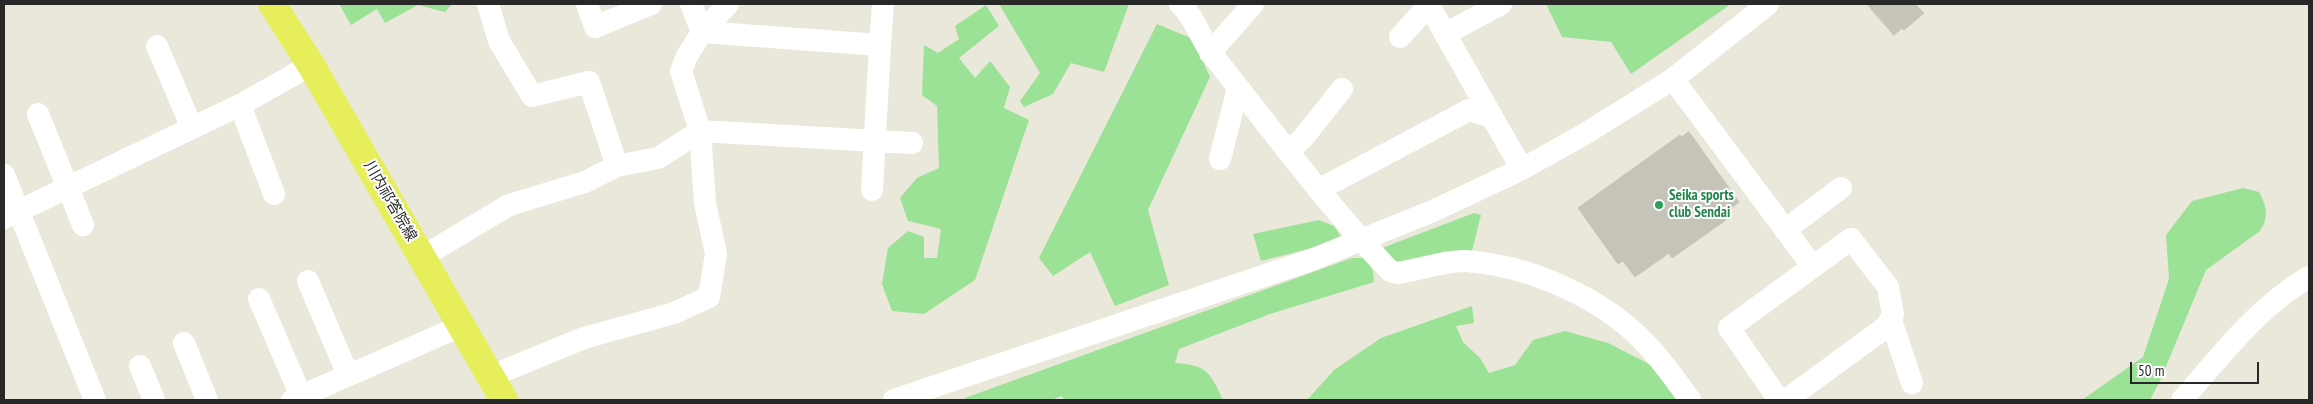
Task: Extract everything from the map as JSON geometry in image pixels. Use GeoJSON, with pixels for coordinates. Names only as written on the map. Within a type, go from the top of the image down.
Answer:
{"type":"FeatureCollection","features":[{"type":"Feature","properties":{"kind":"main road","name":"川内祁答院線"},"geometry":{"type":"LineString","coordinates":[[272,4],[311,65],[504,400]]}},
{"type":"Feature","properties":{"kind":"street"},"geometry":{"type":"LineString","coordinates":[[488,4],[498,41],[532,96],[589,82],[617,166]]}},
{"type":"Feature","properties":{"kind":"street"},"geometry":{"type":"LineString","coordinates":[[587,4],[595,27],[650,4]]}},
{"type":"Feature","properties":{"kind":"street"},"geometry":{"type":"LineString","coordinates":[[690,4],[702,32]]}},
{"type":"Feature","properties":{"kind":"street"},"geometry":{"type":"LineString","coordinates":[[491,376],[584,338],[674,313],[709,297],[716,254],[706,203],[700,131],[681,71],[686,56],[702,32],[728,4]]}},
{"type":"Feature","properties":{"kind":"street"},"geometry":{"type":"LineString","coordinates":[[872,190],[883,4]]}},
{"type":"Feature","properties":{"kind":"street"},"geometry":{"type":"LineString","coordinates":[[1445,34],[1501,4]]}},
{"type":"Feature","properties":{"kind":"street"},"geometry":{"type":"LineString","coordinates":[[894,400],[1311,260],[1433,211],[1522,169],[1583,135],[1672,79],[1768,4]]}},
{"type":"Feature","properties":{"kind":"street"},"geometry":{"type":"LineString","coordinates":[[1210,53],[1250,5]]}},
{"type":"Feature","properties":{"kind":"street"},"geometry":{"type":"LineString","coordinates":[[1400,37],[1429,5],[1522,169]]}},
{"type":"Feature","properties":{"kind":"street"},"geometry":{"type":"LineString","coordinates":[[1186,6],[1210,53],[1349,224],[1376,256],[1394,273],[1464,261],[1505,268],[1552,283],[1589,301],[1628,328],[1648,346],[1690,400]]}},
{"type":"Feature","properties":{"kind":"street"},"geometry":{"type":"LineString","coordinates":[[702,32],[880,45]]}},
{"type":"Feature","properties":{"kind":"street"},"geometry":{"type":"LineString","coordinates":[[157,46],[192,128]]}},
{"type":"Feature","properties":{"kind":"street"},"geometry":{"type":"LineString","coordinates":[[11,215],[240,105],[311,65]]}},
{"type":"Feature","properties":{"kind":"street"},"geometry":{"type":"LineString","coordinates":[[1672,79],[1813,267]]}},
{"type":"Feature","properties":{"kind":"street"},"geometry":{"type":"LineString","coordinates":[[1220,159],[1238,88]]}},
{"type":"Feature","properties":{"kind":"street"},"geometry":{"type":"LineString","coordinates":[[1289,150],[1303,138],[1342,89]]}},
{"type":"Feature","properties":{"kind":"street"},"geometry":{"type":"LineString","coordinates":[[240,105],[274,194]]}},
{"type":"Feature","properties":{"kind":"street"},"geometry":{"type":"LineString","coordinates":[[1320,189],[1469,110],[1492,118]]}},
{"type":"Feature","properties":{"kind":"street"},"geometry":{"type":"LineString","coordinates":[[38,114],[83,225]]}},
{"type":"Feature","properties":{"kind":"street"},"geometry":{"type":"LineString","coordinates":[[422,257],[509,205],[585,182],[617,166],[658,158],[700,131],[912,143]]}},
{"type":"Feature","properties":{"kind":"street"},"geometry":{"type":"LineString","coordinates":[[4,175],[11,215],[95,400]]}},
{"type":"Feature","properties":{"kind":"street"},"geometry":{"type":"LineString","coordinates":[[1785,230],[1841,188]]}},
{"type":"Feature","properties":{"kind":"street"},"geometry":{"type":"LineString","coordinates":[[1780,400],[1729,328],[1851,239],[1888,287],[1893,315],[1891,320],[1886,327],[1786,400]]}},
{"type":"Feature","properties":{"kind":"street"},"geometry":{"type":"LineString","coordinates":[[2182,400],[2258,314],[2288,290],[2309,277]]}},
{"type":"Feature","properties":{"kind":"street"},"geometry":{"type":"LineString","coordinates":[[308,281],[342,386]]}},
{"type":"Feature","properties":{"kind":"street"},"geometry":{"type":"LineString","coordinates":[[259,299],[296,398],[342,386],[461,326]]}},
{"type":"Feature","properties":{"kind":"street"},"geometry":{"type":"LineString","coordinates":[[1891,320],[1912,383]]}},
{"type":"Feature","properties":{"kind":"street"},"geometry":{"type":"LineString","coordinates":[[184,343],[207,400]]}},
{"type":"Feature","properties":{"kind":"street"},"geometry":{"type":"LineString","coordinates":[[140,366],[154,400]]}},
{"type":"Feature","properties":{"kind":"green space"},"geometry":{"type":"Polygon","coordinates":[[[339,4],[452,4],[445,12],[418,5],[385,23],[377,9],[351,25],[339,4]]]}},
{"type":"Feature","properties":{"kind":"green space"},"geometry":{"type":"Polygon","coordinates":[[[999,4],[1129,4],[1104,72],[1071,63],[1053,94],[1024,107],[1020,101],[1040,73],[999,4]]]}},
{"type":"Feature","properties":{"kind":"green space"},"geometry":{"type":"Polygon","coordinates":[[[1546,4],[1731,4],[1631,74],[1611,42],[1562,37],[1546,4]]]}},
{"type":"Feature","properties":{"kind":"green space"},"geometry":{"type":"Polygon","coordinates":[[[986,5],[999,26],[959,58],[975,78],[990,61],[1010,87],[1004,108],[1029,120],[975,280],[924,314],[892,311],[882,284],[888,248],[908,231],[924,237],[924,258],[937,258],[941,229],[908,221],[900,198],[917,178],[939,168],[937,106],[922,95],[924,45],[938,53],[959,39],[955,26],[986,5]]]}},
{"type":"Feature","properties":{"kind":"green space"},"geometry":{"type":"Polygon","coordinates":[[[1157,24],[1193,39],[1210,77],[1148,210],[1169,285],[1115,306],[1090,252],[1053,276],[1039,258],[1157,24]]]}},
{"type":"Feature","properties":{"kind":"green space"},"geometry":{"type":"Polygon","coordinates":[[[2243,188],[2259,192],[2266,212],[2263,226],[2260,231],[2206,270],[2160,381],[2150,400],[2082,400],[2143,357],[2169,279],[2166,235],[2192,201],[2243,188]]]}},
{"type":"Feature","properties":{"kind":"green space"},"geometry":{"type":"Polygon","coordinates":[[[1474,213],[1481,215],[1471,255],[1446,251],[1396,265],[1382,248],[1474,213]]]}},
{"type":"Feature","properties":{"kind":"green space"},"geometry":{"type":"Polygon","coordinates":[[[1319,220],[1334,226],[1343,240],[1261,261],[1253,234],[1319,220]]]}},
{"type":"Feature","properties":{"kind":"green space"},"geometry":{"type":"Polygon","coordinates":[[[1352,258],[1366,258],[1373,271],[1374,282],[1270,314],[1179,349],[1175,363],[1201,368],[1211,377],[1223,400],[1064,400],[1062,396],[1051,400],[965,400],[965,398],[1352,258]]]}},
{"type":"Feature","properties":{"kind":"green space"},"geometry":{"type":"Polygon","coordinates":[[[1472,306],[1474,323],[1456,326],[1463,342],[1480,358],[1489,373],[1515,365],[1533,340],[1565,331],[1608,343],[1649,364],[1680,400],[1307,400],[1334,370],[1381,338],[1472,306]]]}},
{"type":"Feature","properties":{"kind":"building"},"geometry":{"type":"Polygon","coordinates":[[[1867,4],[1915,4],[1924,13],[1904,30],[1902,28],[1894,35],[1867,4]]]}},
{"type":"Feature","properties":{"kind":"building","name":"Seika sports club Sendai"},"geometry":{"type":"Polygon","coordinates":[[[1689,132],[1739,202],[1722,215],[1726,220],[1672,258],[1669,253],[1635,277],[1623,261],[1618,264],[1578,208],[1680,135],[1681,137],[1689,132]]]}},
{"type":"Feature","properties":{"kind":"place","name":"Seika sports club Sendai"},"geometry":{"type":"Point","coordinates":[1659,205]}}]}
